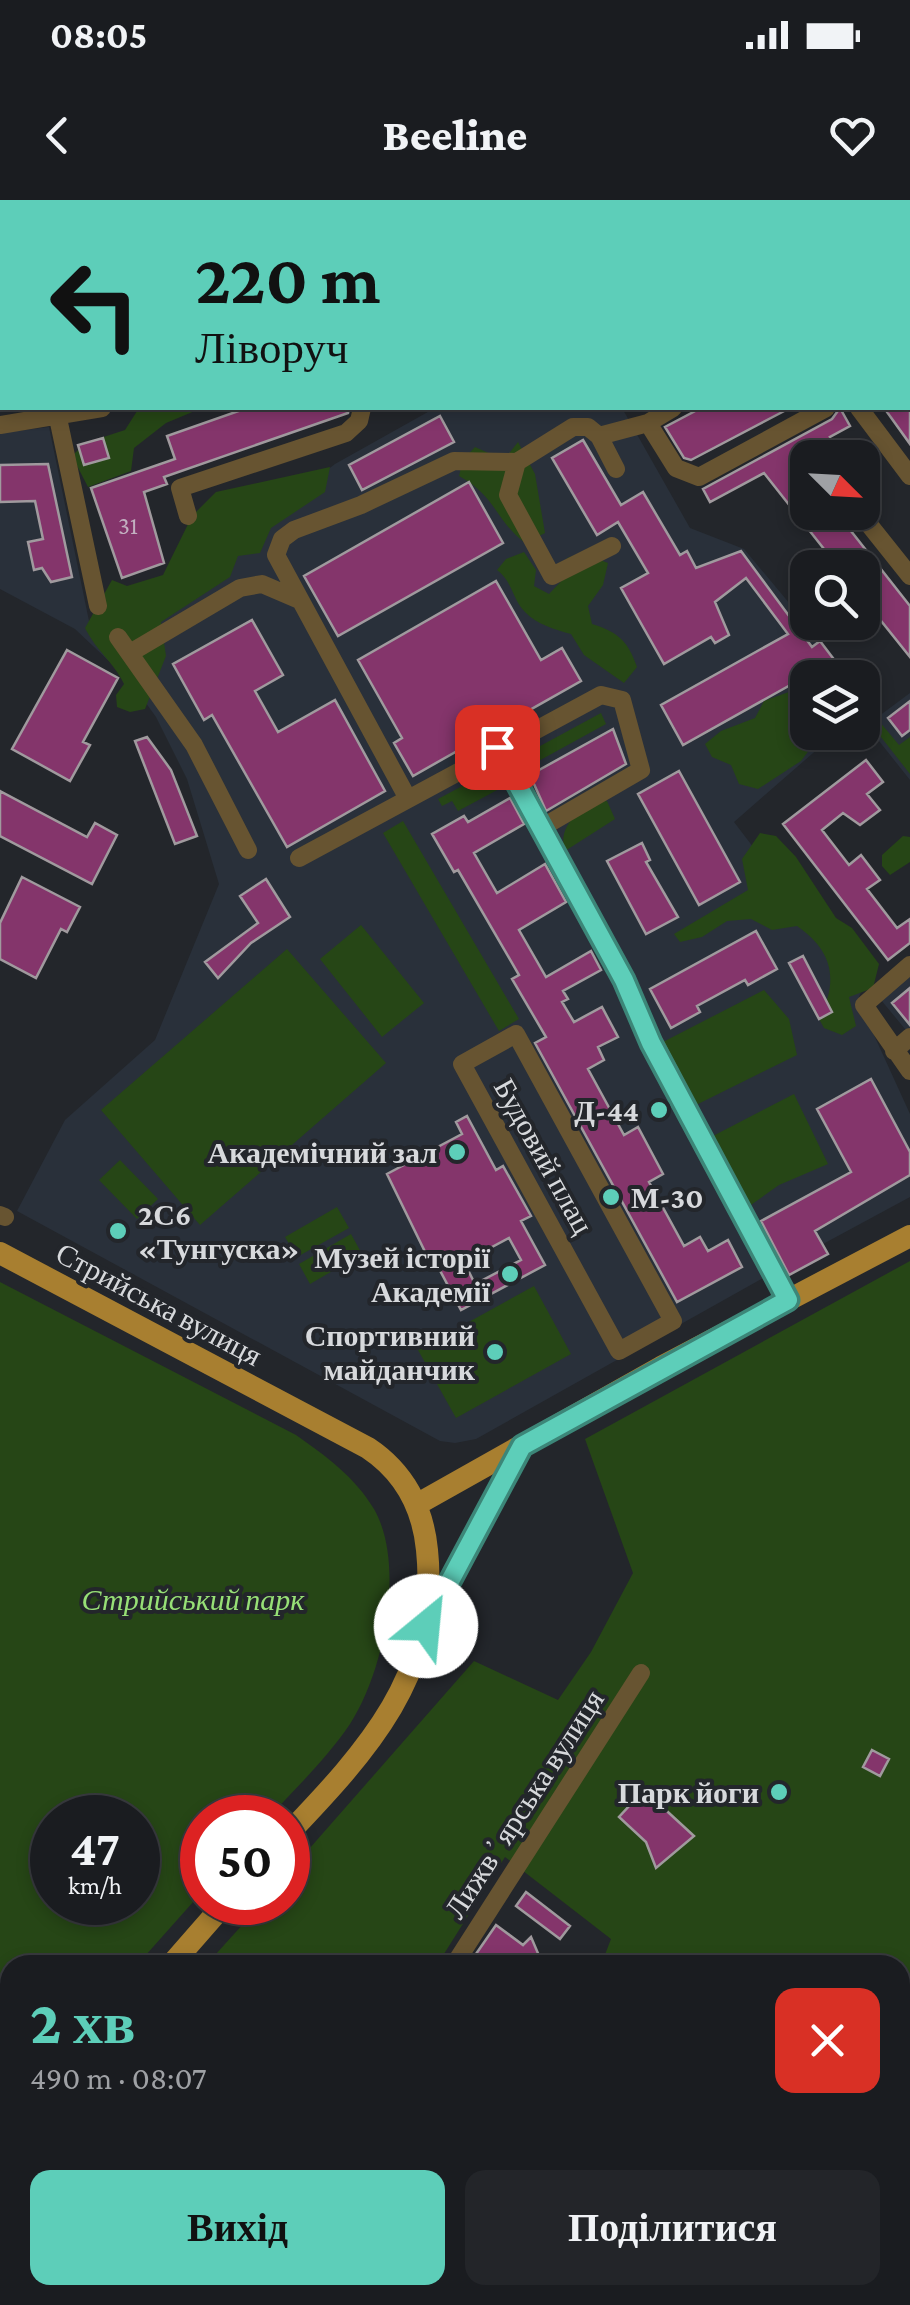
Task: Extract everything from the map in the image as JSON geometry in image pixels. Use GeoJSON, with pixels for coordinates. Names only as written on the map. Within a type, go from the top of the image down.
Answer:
{"type":"FeatureCollection","features":[{"type":"Feature","properties":{"kind":"main road"},"geometry":{"type":"LineString","coordinates":[[416,1504],[660,1367],[910,1236]]}},
{"type":"Feature","properties":{"kind":"main road","name":"Стрийська вулиця"},"geometry":{"type":"LineString","coordinates":[[0,1253],[368,1448],[399,1475],[416,1504],[429,1567],[426,1626],[407,1683],[363,1751],[310,1810]]}},
{"type":"Feature","properties":{"kind":"main road"},"geometry":{"type":"LineString","coordinates":[[426,1626],[522,1446]]}},
{"type":"Feature","properties":{"kind":"main road"},"geometry":{"type":"LineString","coordinates":[[179,1955],[206,1925]]}},
{"type":"Feature","properties":{"kind":"street"},"geometry":{"type":"LineString","coordinates":[[0,425],[93,410]]}},
{"type":"Feature","properties":{"kind":"street"},"geometry":{"type":"LineString","coordinates":[[188,516],[180,488],[346,433],[359,421],[362,410]]}},
{"type":"Feature","properties":{"kind":"street"},"geometry":{"type":"LineString","coordinates":[[598,436],[648,422],[669,410]]}},
{"type":"Feature","properties":{"kind":"street"},"geometry":{"type":"LineString","coordinates":[[648,422],[676,468],[698,477],[822,410]]}},
{"type":"Feature","properties":{"kind":"street"},"geometry":{"type":"LineString","coordinates":[[860,410],[910,476]]}},
{"type":"Feature","properties":{"kind":"street"},"geometry":{"type":"LineString","coordinates":[[58,418],[98,606]]}},
{"type":"Feature","properties":{"kind":"street"},"geometry":{"type":"LineString","coordinates":[[407,797],[297,599],[276,555],[282,539],[294,530],[361,505],[454,461],[517,462],[574,427],[588,427],[598,436],[616,468]]}},
{"type":"Feature","properties":{"kind":"street"},"geometry":{"type":"LineString","coordinates":[[517,462],[508,495],[552,576],[612,546]]}},
{"type":"Feature","properties":{"kind":"street"},"geometry":{"type":"LineString","coordinates":[[873,530],[910,576]]}},
{"type":"Feature","properties":{"kind":"street"},"geometry":{"type":"LineString","coordinates":[[130,653],[240,588],[262,584],[297,599]]}},
{"type":"Feature","properties":{"kind":"street"},"geometry":{"type":"LineString","coordinates":[[118,636],[194,745],[248,850]]}},
{"type":"Feature","properties":{"kind":"street"},"geometry":{"type":"LineString","coordinates":[[299,858],[497,747],[601,695],[622,700],[641,770],[541,828]]}},
{"type":"Feature","properties":{"kind":"street"},"geometry":{"type":"LineString","coordinates":[[497,747],[788,1300]]}},
{"type":"Feature","properties":{"kind":"street"},"geometry":{"type":"LineString","coordinates":[[910,965],[864,1005],[910,1071]]}},
{"type":"Feature","properties":{"kind":"street","name":"Будовий плац"},"geometry":{"type":"LineString","coordinates":[[516,1034],[673,1321],[644,1336],[618,1351],[462,1064],[516,1034]]}},
{"type":"Feature","properties":{"kind":"street"},"geometry":{"type":"LineString","coordinates":[[894,1051],[910,1037]]}},
{"type":"Feature","properties":{"kind":"street"},"geometry":{"type":"LineString","coordinates":[[644,1336],[660,1367]]}},
{"type":"Feature","properties":{"kind":"street","name":"Лижвʼярська вулиця"},"geometry":{"type":"LineString","coordinates":[[460,1955],[641,1674]]}},
{"type":"Feature","properties":{"kind":"shaded area"},"geometry":{"type":"Polygon","coordinates":[[[431,410],[623,410],[690,528],[744,549],[790,604],[790,640],[820,640],[837,660],[790,660],[790,750],[817,750],[734,822],[862,989],[858,1000],[910,1114],[910,1197],[823,1244],[828,1254],[784,1278],[774,1272],[476,1439],[455,1443],[440,1441],[17,1211],[65,1120],[155,1040],[219,884],[187,779],[156,717],[130,681],[75,629],[0,589],[0,433],[49,427],[89,621],[186,578],[335,464],[431,410]]]}},
{"type":"Feature","properties":{"kind":"shaded area"},"geometry":{"type":"Polygon","coordinates":[[[910,693],[910,780],[880,742],[880,715],[910,693]]]}},
{"type":"Feature","properties":{"kind":"shaded area"},"geometry":{"type":"Polygon","coordinates":[[[910,976],[910,1035],[881,1000],[910,976]]]}},
{"type":"Feature","properties":{"kind":"green space"},"geometry":{"type":"Polygon","coordinates":[[[138,410],[197,410],[166,423],[134,448],[131,471],[88,487],[72,456],[85,443],[125,430],[138,410]]]}},
{"type":"Feature","properties":{"kind":"green space"},"geometry":{"type":"Polygon","coordinates":[[[518,442],[535,474],[545,533],[525,543],[481,492],[459,476],[463,460],[475,447],[504,460],[518,442]]]}},
{"type":"Feature","properties":{"kind":"green space"},"geometry":{"type":"Polygon","coordinates":[[[330,467],[325,492],[271,528],[260,553],[238,556],[230,577],[161,622],[166,656],[145,709],[130,712],[117,707],[116,695],[124,684],[85,628],[112,580],[127,586],[163,575],[192,516],[216,492],[330,467]]]}},
{"type":"Feature","properties":{"kind":"green space"},"geometry":{"type":"Polygon","coordinates":[[[524,552],[536,570],[534,586],[549,594],[569,573],[567,558],[582,553],[608,563],[603,585],[588,606],[592,624],[621,639],[634,658],[637,667],[624,683],[584,655],[571,634],[540,623],[521,607],[497,570],[506,559],[524,552]]]}},
{"type":"Feature","properties":{"kind":"green space"},"geometry":{"type":"Polygon","coordinates":[[[790,692],[790,750],[809,750],[801,761],[758,789],[739,784],[731,765],[712,757],[705,744],[721,731],[755,718],[764,701],[790,692]]]}},
{"type":"Feature","properties":{"kind":"green space"},"geometry":{"type":"Polygon","coordinates":[[[601,713],[606,724],[524,769],[518,758],[601,713]]]}},
{"type":"Feature","properties":{"kind":"green space"},"geometry":{"type":"Polygon","coordinates":[[[880,722],[899,745],[910,737],[910,774],[881,737],[880,722]]]}},
{"type":"Feature","properties":{"kind":"green space"},"geometry":{"type":"Polygon","coordinates":[[[492,770],[501,788],[458,811],[452,801],[442,806],[438,799],[492,770]]]}},
{"type":"Feature","properties":{"kind":"green space"},"geometry":{"type":"Polygon","coordinates":[[[607,801],[615,819],[565,851],[564,833],[574,817],[589,806],[607,801]]]}},
{"type":"Feature","properties":{"kind":"green space"},"geometry":{"type":"Polygon","coordinates":[[[403,821],[519,1019],[499,1031],[383,833],[403,821]]]}},
{"type":"Feature","properties":{"kind":"green space"},"geometry":{"type":"Polygon","coordinates":[[[760,833],[776,836],[796,857],[836,918],[852,928],[879,964],[873,988],[849,997],[856,1026],[842,1035],[824,1028],[819,1019],[829,992],[829,967],[818,946],[797,926],[772,930],[751,919],[727,921],[702,937],[680,942],[674,934],[748,890],[742,859],[760,833]]]}},
{"type":"Feature","properties":{"kind":"green space"},"geometry":{"type":"Polygon","coordinates":[[[903,836],[910,837],[910,862],[890,875],[882,866],[882,855],[903,836]]]}},
{"type":"Feature","properties":{"kind":"green space"},"geometry":{"type":"Polygon","coordinates":[[[361,925],[424,1003],[382,1037],[320,959],[361,925]]]}},
{"type":"Feature","properties":{"kind":"green space"},"geometry":{"type":"Polygon","coordinates":[[[287,949],[386,1063],[200,1225],[101,1110],[287,949]]]}},
{"type":"Feature","properties":{"kind":"green space"},"geometry":{"type":"Polygon","coordinates":[[[764,990],[789,1019],[797,1055],[694,1106],[661,1043],[764,990]]]}},
{"type":"Feature","properties":{"kind":"green space"},"geometry":{"type":"Polygon","coordinates":[[[794,1094],[828,1164],[779,1185],[748,1207],[711,1137],[794,1094]]]}},
{"type":"Feature","properties":{"kind":"green space"},"geometry":{"type":"Polygon","coordinates":[[[120,1160],[158,1199],[137,1219],[99,1180],[120,1160]]]}},
{"type":"Feature","properties":{"kind":"green space"},"geometry":{"type":"Polygon","coordinates":[[[337,1207],[349,1228],[297,1257],[285,1237],[337,1207]]]}},
{"type":"Feature","properties":{"kind":"green space"},"geometry":{"type":"Polygon","coordinates":[[[351,1234],[362,1254],[310,1284],[299,1264],[351,1234]]]}},
{"type":"Feature","properties":{"kind":"green space"},"geometry":{"type":"Polygon","coordinates":[[[910,1261],[910,1955],[605,1955],[611,1939],[505,1857],[443,1955],[215,1955],[242,1925],[310,1925],[310,1848],[474,1661],[558,1700],[591,1652],[633,1573],[585,1439],[910,1261]]]}},
{"type":"Feature","properties":{"kind":"green space","name":"Стрийський парк"},"geometry":{"type":"Polygon","coordinates":[[[0,1282],[296,1435],[349,1477],[374,1509],[389,1559],[387,1618],[381,1648],[362,1702],[322,1760],[289,1795],[180,1795],[180,1917],[146,1955],[0,1955],[0,1282]]]}},
{"type":"Feature","properties":{"kind":"green space","name":"Спортивний майданчик"},"geometry":{"type":"Polygon","coordinates":[[[534,1286],[571,1354],[456,1418],[418,1350],[534,1286]]]}},
{"type":"Feature","properties":{"kind":"building"},"geometry":{"type":"Polygon","coordinates":[[[241,410],[349,410],[164,477],[167,484],[144,492],[164,563],[122,578],[91,488],[175,459],[167,436],[241,410]]]}},
{"type":"Feature","properties":{"kind":"building"},"geometry":{"type":"Polygon","coordinates":[[[697,410],[786,410],[691,460],[684,458],[665,427],[697,410]]]}},
{"type":"Feature","properties":{"kind":"building"},"geometry":{"type":"Polygon","coordinates":[[[839,410],[850,426],[830,437],[832,440],[793,440],[832,419],[839,410]]]}},
{"type":"Feature","properties":{"kind":"building"},"geometry":{"type":"Polygon","coordinates":[[[910,410],[910,444],[887,412],[910,410]]]}},
{"type":"Feature","properties":{"kind":"building"},"geometry":{"type":"Polygon","coordinates":[[[440,416],[454,442],[362,490],[349,465],[440,416]]]}},
{"type":"Feature","properties":{"kind":"building"},"geometry":{"type":"Polygon","coordinates":[[[103,438],[109,458],[84,465],[78,445],[103,438]]]}},
{"type":"Feature","properties":{"kind":"building"},"geometry":{"type":"Polygon","coordinates":[[[583,440],[621,505],[643,492],[680,555],[687,551],[696,568],[741,551],[790,617],[790,640],[807,640],[812,647],[820,641],[834,660],[790,660],[790,685],[683,745],[661,705],[788,634],[746,578],[715,602],[729,635],[715,643],[711,637],[664,664],[621,588],[648,573],[618,522],[597,535],[552,458],[583,440]]]}},
{"type":"Feature","properties":{"kind":"building"},"geometry":{"type":"Polygon","coordinates":[[[790,442],[790,506],[764,473],[710,502],[703,489],[790,442]]]}},
{"type":"Feature","properties":{"kind":"building"},"geometry":{"type":"Polygon","coordinates":[[[48,464],[72,577],[51,582],[42,568],[34,570],[28,542],[43,539],[35,501],[0,502],[0,465],[48,464]]]}},
{"type":"Feature","properties":{"kind":"building"},"geometry":{"type":"Polygon","coordinates":[[[469,482],[503,543],[338,636],[304,576],[469,482]]]}},
{"type":"Feature","properties":{"kind":"building"},"geometry":{"type":"Polygon","coordinates":[[[809,530],[850,530],[866,550],[825,550],[809,530]]]}},
{"type":"Feature","properties":{"kind":"building"},"geometry":{"type":"Polygon","coordinates":[[[880,568],[910,606],[910,657],[880,620],[880,568]]]}},
{"type":"Feature","properties":{"kind":"building"},"geometry":{"type":"Polygon","coordinates":[[[496,581],[541,660],[562,648],[581,681],[413,776],[394,743],[402,738],[358,660],[496,581]]]}},
{"type":"Feature","properties":{"kind":"building"},"geometry":{"type":"Polygon","coordinates":[[[252,620],[283,675],[255,691],[278,732],[335,700],[385,791],[287,847],[212,715],[204,720],[173,664],[252,620]]]}},
{"type":"Feature","properties":{"kind":"building"},"geometry":{"type":"Polygon","coordinates":[[[67,650],[118,678],[83,742],[90,745],[70,781],[12,749],[67,650]]]}},
{"type":"Feature","properties":{"kind":"building"},"geometry":{"type":"Polygon","coordinates":[[[910,701],[910,730],[902,736],[888,718],[910,701]]]}},
{"type":"Feature","properties":{"kind":"building"},"geometry":{"type":"Polygon","coordinates":[[[613,729],[626,764],[546,811],[530,775],[613,729]]]}},
{"type":"Feature","properties":{"kind":"building"},"geometry":{"type":"Polygon","coordinates":[[[147,737],[171,770],[197,836],[175,844],[135,741],[147,737]]]}},
{"type":"Feature","properties":{"kind":"building"},"geometry":{"type":"Polygon","coordinates":[[[866,760],[883,782],[867,794],[880,810],[860,825],[843,813],[822,830],[849,865],[861,855],[880,880],[867,889],[897,928],[910,919],[910,943],[888,960],[783,824],[866,760]]]}},
{"type":"Feature","properties":{"kind":"building"},"geometry":{"type":"Polygon","coordinates":[[[679,771],[740,882],[699,905],[638,794],[679,771]]]}},
{"type":"Feature","properties":{"kind":"building"},"geometry":{"type":"Polygon","coordinates":[[[0,791],[87,837],[95,823],[117,835],[92,884],[0,836],[0,791]]]}},
{"type":"Feature","properties":{"kind":"building"},"geometry":{"type":"Polygon","coordinates":[[[510,798],[524,824],[474,853],[497,893],[545,864],[566,902],[519,930],[546,977],[591,951],[601,970],[563,991],[568,999],[562,1002],[574,1022],[602,1007],[618,1037],[598,1047],[604,1060],[588,1069],[624,1135],[638,1127],[663,1174],[649,1182],[684,1246],[700,1237],[708,1251],[728,1240],[742,1267],[677,1302],[535,1043],[546,1037],[512,979],[519,975],[458,870],[454,872],[432,834],[464,816],[468,822],[510,798]]]}},
{"type":"Feature","properties":{"kind":"building"},"geometry":{"type":"Polygon","coordinates":[[[642,843],[650,860],[646,862],[678,917],[646,934],[607,861],[642,843]]]}},
{"type":"Feature","properties":{"kind":"building"},"geometry":{"type":"Polygon","coordinates":[[[22,877],[80,907],[67,932],[61,929],[36,978],[0,959],[0,923],[22,877]]]}},
{"type":"Feature","properties":{"kind":"building"},"geometry":{"type":"Polygon","coordinates":[[[266,879],[290,917],[251,943],[218,978],[205,962],[258,923],[240,896],[266,879]]]}},
{"type":"Feature","properties":{"kind":"building"},"geometry":{"type":"Polygon","coordinates":[[[756,931],[777,969],[748,985],[745,980],[697,1006],[700,1012],[671,1028],[650,989],[756,931]]]}},
{"type":"Feature","properties":{"kind":"building"},"geometry":{"type":"Polygon","coordinates":[[[803,956],[832,1012],[819,1019],[789,963],[803,956]]]}},
{"type":"Feature","properties":{"kind":"building"},"geometry":{"type":"Polygon","coordinates":[[[910,988],[910,1025],[892,1003],[910,988]]]}},
{"type":"Feature","properties":{"kind":"building"},"geometry":{"type":"Polygon","coordinates":[[[871,1079],[910,1152],[910,1175],[815,1231],[828,1254],[789,1275],[761,1221],[851,1172],[817,1109],[871,1079]]]}},
{"type":"Feature","properties":{"kind":"building"},"geometry":{"type":"Polygon","coordinates":[[[467,1116],[496,1170],[503,1166],[531,1216],[521,1221],[545,1265],[461,1310],[436,1263],[432,1266],[387,1174],[462,1134],[456,1122],[467,1116]],[[509,1238],[464,1262],[475,1284],[521,1260],[509,1238]]]}},
{"type":"Feature","properties":{"kind":"building"},"geometry":{"type":"Polygon","coordinates":[[[872,1750],[889,1759],[880,1776],[863,1767],[872,1750]]]}},
{"type":"Feature","properties":{"kind":"building"},"geometry":{"type":"Polygon","coordinates":[[[644,1790],[694,1836],[656,1868],[646,1842],[619,1817],[644,1790]]]}},
{"type":"Feature","properties":{"kind":"building"},"geometry":{"type":"Polygon","coordinates":[[[526,1892],[570,1926],[560,1939],[516,1906],[526,1892]]]}},
{"type":"Feature","properties":{"kind":"building"},"geometry":{"type":"Polygon","coordinates":[[[496,1925],[523,1945],[531,1937],[539,1955],[477,1955],[496,1925]]]}},
{"type":"Feature","properties":{"kind":"place","name":"Д-44"},"geometry":{"type":"Point","coordinates":[659,1110]}},
{"type":"Feature","properties":{"kind":"place","name":"Академічний зал"},"geometry":{"type":"Point","coordinates":[457,1152]}},
{"type":"Feature","properties":{"kind":"place","name":"М-30"},"geometry":{"type":"Point","coordinates":[611,1197]}},
{"type":"Feature","properties":{"kind":"place","name":"2С6 «Тунгуска»"},"geometry":{"type":"Point","coordinates":[118,1231]}},
{"type":"Feature","properties":{"kind":"place","name":"Музей історії Академії"},"geometry":{"type":"Point","coordinates":[510,1274]}},
{"type":"Feature","properties":{"kind":"place","name":"Спортивний майданчик"},"geometry":{"type":"Point","coordinates":[495,1352]}},
{"type":"Feature","properties":{"kind":"place","name":"Парк йоги"},"geometry":{"type":"Point","coordinates":[779,1792]}},
{"type":"Feature","properties":{"kind":"route"},"geometry":{"type":"LineString","coordinates":[[426,1626],[522,1446],[788,1300],[651,1043],[624,980],[497,747]]}}]}
